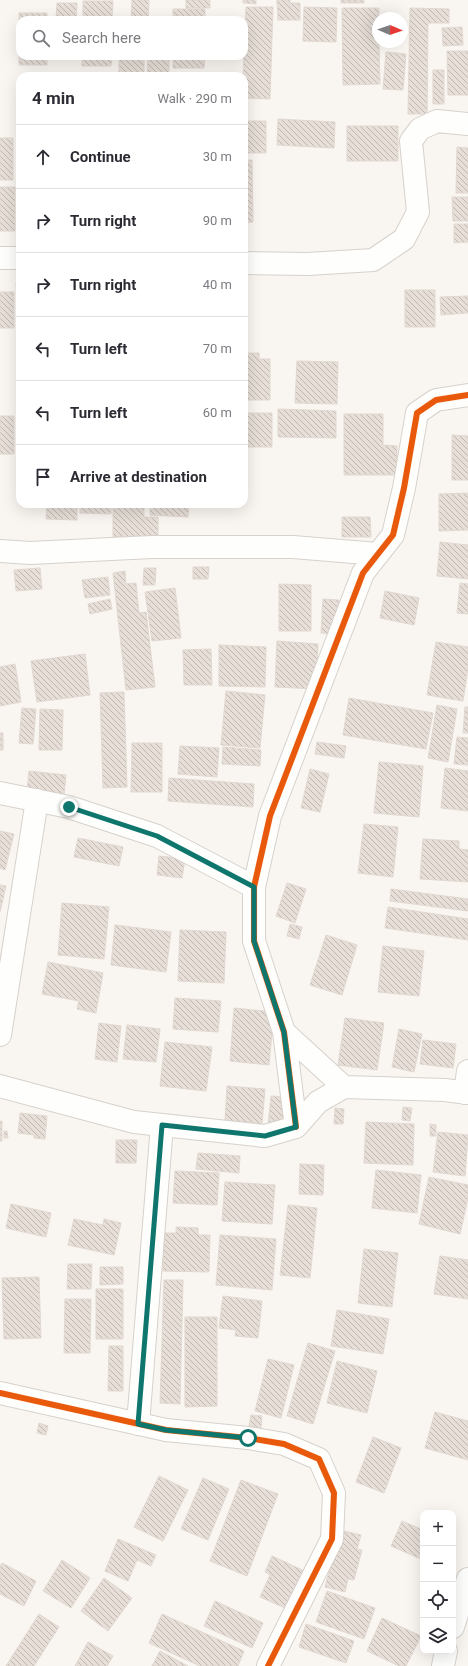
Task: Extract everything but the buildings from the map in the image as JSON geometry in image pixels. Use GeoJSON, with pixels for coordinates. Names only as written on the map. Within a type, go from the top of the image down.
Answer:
{"type":"FeatureCollection","features":[{"type":"Feature","properties":{"kind":"street"},"geometry":{"type":"LineString","coordinates":[[248,263],[308,264],[373,260],[404,239],[418,212],[411,141],[420,129],[437,121],[468,124]]}},
{"type":"Feature","properties":{"kind":"street"},"geometry":{"type":"LineString","coordinates":[[0,258],[16,258]]}},
{"type":"Feature","properties":{"kind":"street"},"geometry":{"type":"LineString","coordinates":[[296,1127],[284,1032],[254,941],[254,887],[270,816],[363,573],[393,535],[404,488],[417,413],[436,400],[468,394]]}},
{"type":"Feature","properties":{"kind":"street"},"geometry":{"type":"LineString","coordinates":[[0,551],[30,553],[152,547],[293,547],[378,554]]}},
{"type":"Feature","properties":{"kind":"street"},"geometry":{"type":"LineString","coordinates":[[0,793],[69,807],[157,836],[254,887]]}},
{"type":"Feature","properties":{"kind":"street"},"geometry":{"type":"LineString","coordinates":[[0,1035],[37,800]]}},
{"type":"Feature","properties":{"kind":"street"},"geometry":{"type":"LineString","coordinates":[[284,1032],[344,1087]]}},
{"type":"Feature","properties":{"kind":"street"},"geometry":{"type":"LineString","coordinates":[[0,1086],[134,1122],[265,1136],[296,1127],[318,1102],[344,1087],[445,1090],[467,1093],[468,1071]]}},
{"type":"Feature","properties":{"kind":"street"},"geometry":{"type":"LineString","coordinates":[[138,1424],[162,1125]]}},
{"type":"Feature","properties":{"kind":"street"},"geometry":{"type":"LineString","coordinates":[[0,1393],[166,1430],[248,1438],[284,1444],[319,1459],[334,1493],[332,1539],[268,1666]]}},
{"type":"Feature","properties":{"kind":"street"},"geometry":{"type":"LineString","coordinates":[[456,1618],[468,1579]]}},
{"type":"Feature","properties":{"kind":"street"},"geometry":{"type":"LineString","coordinates":[[443,1666],[445,1654]]}},
{"type":"Feature","properties":{"kind":"cycle path"},"geometry":{"type":"LineString","coordinates":[[296,1127],[284,1032],[254,941],[254,887],[270,816],[363,573],[393,535],[404,488],[417,413],[436,400],[468,395]]}},
{"type":"Feature","properties":{"kind":"cycle path"},"geometry":{"type":"LineString","coordinates":[[0,1393],[166,1430],[248,1438],[284,1444],[319,1459],[334,1493],[332,1539],[268,1666]]}},
{"type":"Feature","properties":{"kind":"route"},"geometry":{"type":"LineString","coordinates":[[69,807],[157,836],[254,887],[254,941],[284,1032],[296,1127],[265,1136],[162,1125],[138,1424],[166,1430],[248,1438]]}}]}
